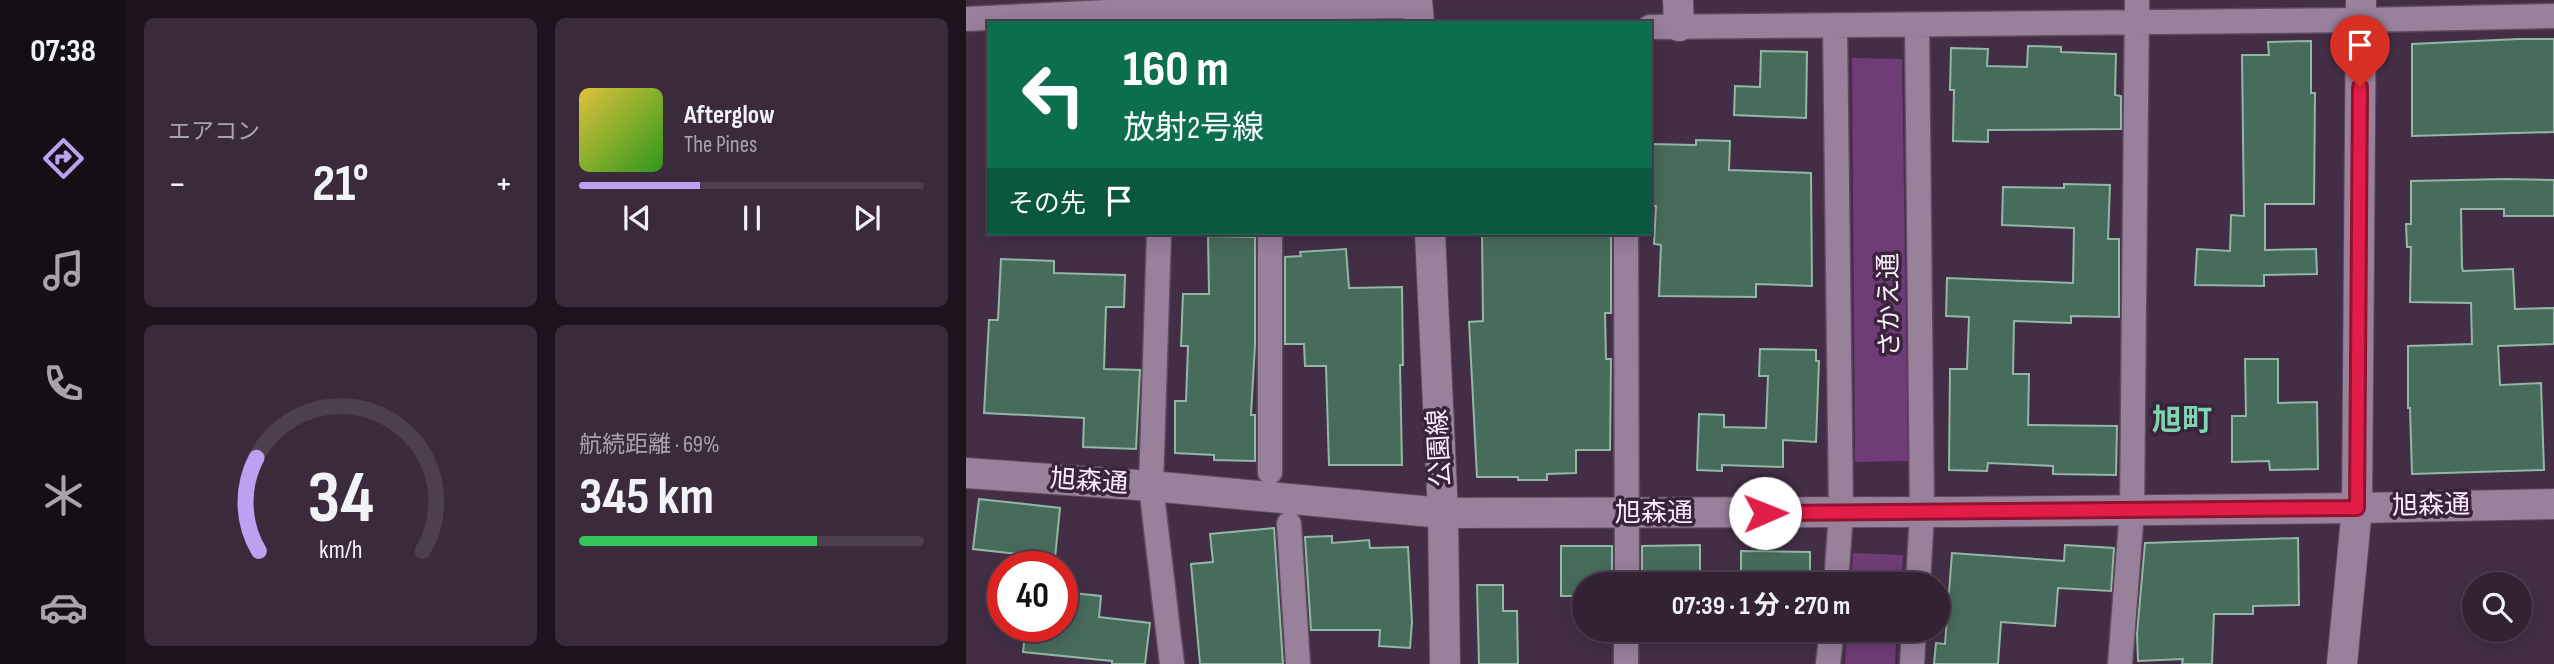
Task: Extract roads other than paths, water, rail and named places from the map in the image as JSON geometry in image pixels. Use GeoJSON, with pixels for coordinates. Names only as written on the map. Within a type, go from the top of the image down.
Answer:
{"type":"FeatureCollection","features":[{"type":"Feature","properties":{"kind":"street"},"geometry":{"type":"LineString","coordinates":[[966,19],[1167,11],[1271,16],[1418,10]]}},
{"type":"Feature","properties":{"kind":"street"},"geometry":{"type":"LineString","coordinates":[[2120,664],[2132,510],[2136,10]]}},
{"type":"Feature","properties":{"kind":"street"},"geometry":{"type":"LineString","coordinates":[[1669,18],[1835,25],[1917,25],[2136,10],[2360,10],[2554,16]]}},
{"type":"Feature","properties":{"kind":"street"},"geometry":{"type":"LineString","coordinates":[[2342,664],[2357,508],[2360,10]]}},
{"type":"Feature","properties":{"kind":"street","name":"さかえ通"},"geometry":{"type":"LineString","coordinates":[[1835,25],[1841,512],[1837,572]]}},
{"type":"Feature","properties":{"kind":"street","name":"さかえ通"},"geometry":{"type":"LineString","coordinates":[[1917,25],[1922,512],[1919,572]]}},
{"type":"Feature","properties":{"kind":"street"},"geometry":{"type":"LineString","coordinates":[[1159,235],[1151,486],[1172,664]]}},
{"type":"Feature","properties":{"kind":"street"},"geometry":{"type":"LineString","coordinates":[[1270,235],[1270,472]]}},
{"type":"Feature","properties":{"kind":"street","name":"公園線"},"geometry":{"type":"LineString","coordinates":[[1430,235],[1443,513],[1445,664]]}},
{"type":"Feature","properties":{"kind":"street"},"geometry":{"type":"LineString","coordinates":[[1626,235],[1627,572]]}},
{"type":"Feature","properties":{"kind":"street","name":"旭森通"},"geometry":{"type":"LineString","coordinates":[[966,473],[1151,486],[1443,513],[1922,512],[2554,504]]}},
{"type":"Feature","properties":{"kind":"street"},"geometry":{"type":"LineString","coordinates":[[1289,524],[1298,664]]}},
{"type":"Feature","properties":{"kind":"street"},"geometry":{"type":"LineString","coordinates":[[1626,642],[1626,664]]}},
{"type":"Feature","properties":{"kind":"street"},"geometry":{"type":"LineString","coordinates":[[1829,664],[1831,642]]}},
{"type":"Feature","properties":{"kind":"street"},"geometry":{"type":"LineString","coordinates":[[1912,664],[1913,642]]}},
{"type":"Feature","properties":{"kind":"district","name":"旭町"},"geometry":{"type":"Point","coordinates":[2182,421]}}]}
